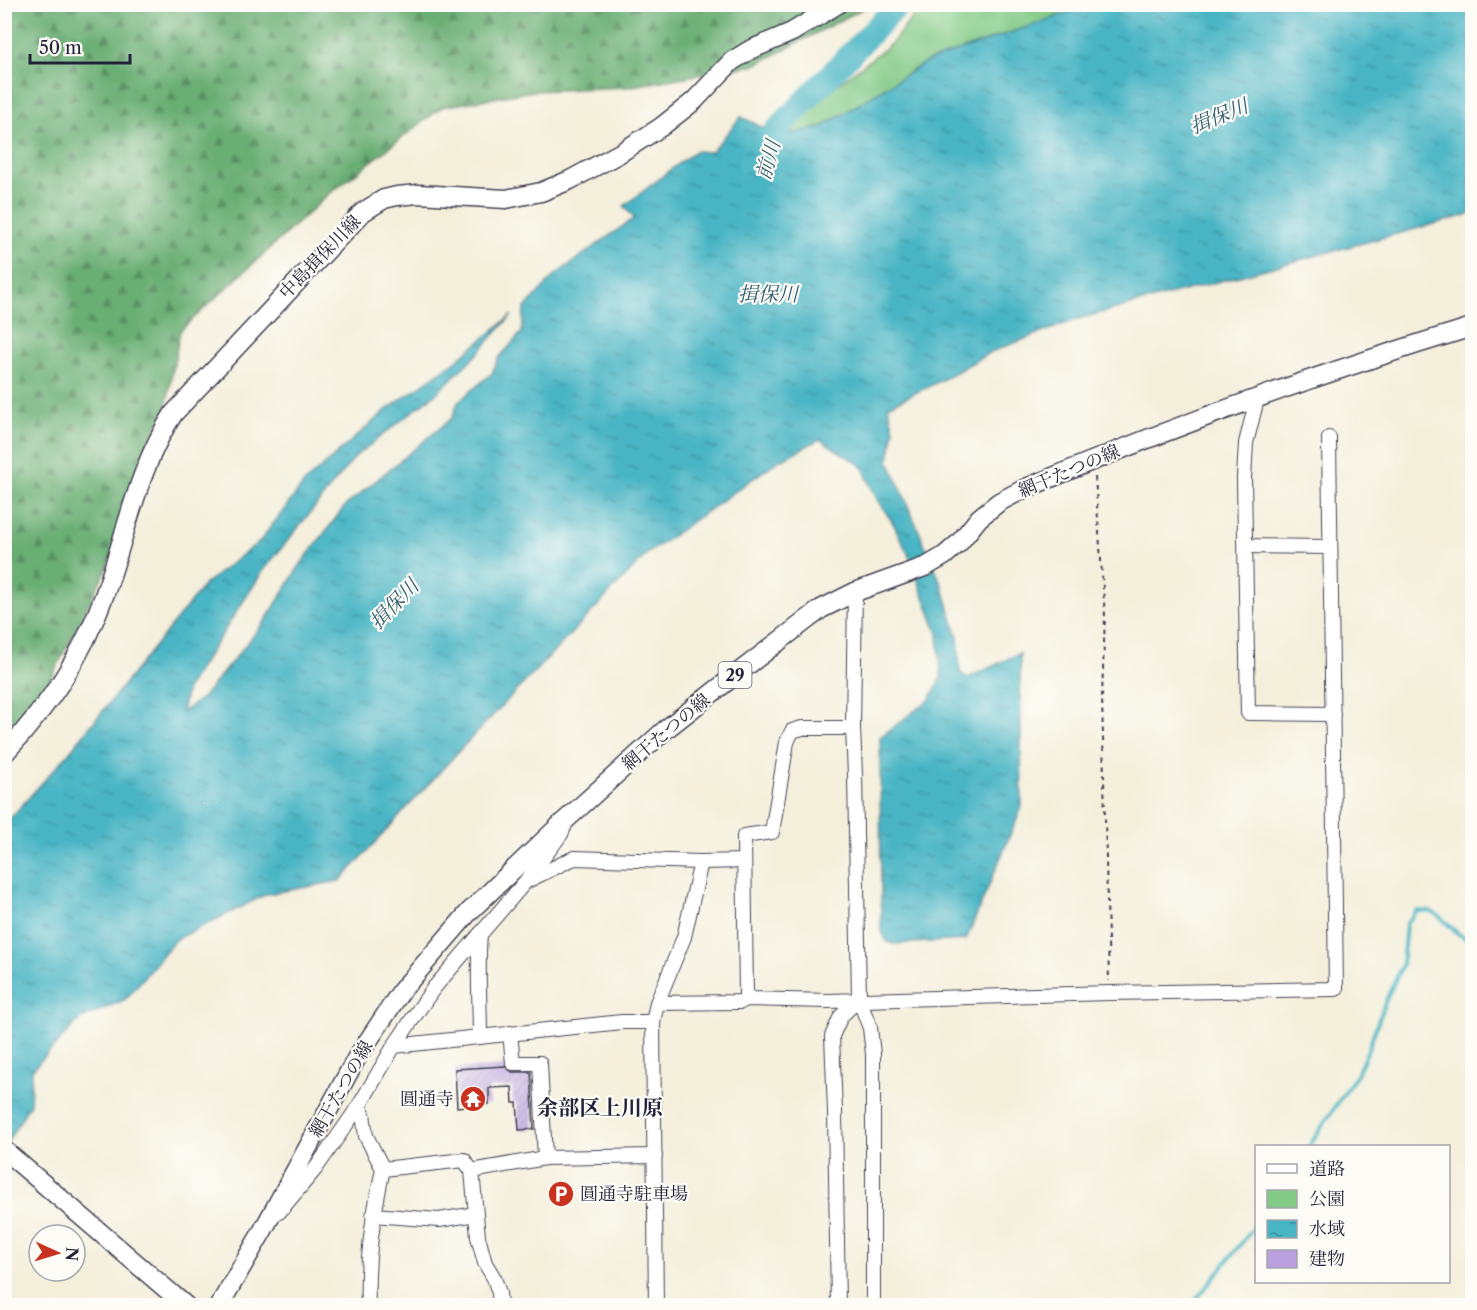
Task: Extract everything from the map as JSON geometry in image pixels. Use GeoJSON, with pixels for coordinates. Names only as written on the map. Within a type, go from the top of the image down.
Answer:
{"type":"FeatureCollection","features":[{"type":"Feature","properties":{"kind":"main road","name":"中島揖保川線"},"geometry":{"type":"LineString","coordinates":[[4,754],[46,707],[79,655],[104,597],[151,453],[168,421],[363,212],[384,199],[397,196],[418,194],[506,199],[541,192],[570,180],[620,153],[661,127],[694,101],[732,60],[792,32],[838,4]]}},
{"type":"Feature","properties":{"kind":"main road","name":"網干たつの線"},"geometry":{"type":"LineString","coordinates":[[219,1305],[262,1232],[356,1059],[402,990],[469,912],[568,817],[665,730],[739,672],[821,609],[855,592],[927,566],[944,556],[959,543],[979,518],[999,502],[1024,489],[1191,421],[1473,327]]}},
{"type":"Feature","properties":{"kind":"main road"},"geometry":{"type":"LineString","coordinates":[[4,1150],[186,1305]]}},
{"type":"Feature","properties":{"kind":"street"},"geometry":{"type":"LineString","coordinates":[[1257,399],[1246,443],[1244,478],[1248,713],[1333,714]]}},
{"type":"Feature","properties":{"kind":"street"},"geometry":{"type":"LineString","coordinates":[[657,1003],[741,1002],[746,999],[828,1001],[1336,989],[1329,438]]}},
{"type":"Feature","properties":{"kind":"street"},"geometry":{"type":"LineString","coordinates":[[1246,546],[1330,547]]}},
{"type":"Feature","properties":{"kind":"street"},"geometry":{"type":"LineString","coordinates":[[855,592],[853,728],[859,999],[870,1028],[873,1054],[873,1305]]}},
{"type":"Feature","properties":{"kind":"street"},"geometry":{"type":"LineString","coordinates":[[746,999],[744,836],[772,832],[787,742],[792,732],[802,728],[853,728]]}},
{"type":"Feature","properties":{"kind":"street"},"geometry":{"type":"LineString","coordinates":[[262,1232],[316,1168],[359,1106],[394,1046],[434,989],[526,881],[561,834],[568,817]]}},
{"type":"Feature","properties":{"kind":"street"},"geometry":{"type":"LineString","coordinates":[[526,881],[574,858],[744,861]]}},
{"type":"Feature","properties":{"kind":"street"},"geometry":{"type":"LineString","coordinates":[[656,1305],[653,1022],[657,1003],[684,937],[701,862]]}},
{"type":"Feature","properties":{"kind":"street"},"geometry":{"type":"LineString","coordinates":[[480,934],[477,964],[480,1037]]}},
{"type":"Feature","properties":{"kind":"street"},"geometry":{"type":"LineString","coordinates":[[838,1305],[832,1036],[841,1016],[859,999]]}},
{"type":"Feature","properties":{"kind":"street"},"geometry":{"type":"LineString","coordinates":[[394,1046],[432,1044],[622,1022],[653,1022]]}},
{"type":"Feature","properties":{"kind":"street"},"geometry":{"type":"LineString","coordinates":[[510,1034],[513,1063],[540,1063],[545,1158]]}},
{"type":"Feature","properties":{"kind":"street"},"geometry":{"type":"LineString","coordinates":[[359,1106],[363,1114],[366,1136],[383,1169],[373,1215],[369,1251],[368,1305]]}},
{"type":"Feature","properties":{"kind":"street"},"geometry":{"type":"LineString","coordinates":[[472,1171],[545,1158],[655,1156]]}},
{"type":"Feature","properties":{"kind":"street"},"geometry":{"type":"LineString","coordinates":[[383,1169],[464,1160],[472,1171],[478,1237],[485,1263],[494,1278],[499,1293],[500,1305]]}},
{"type":"Feature","properties":{"kind":"street"},"geometry":{"type":"LineString","coordinates":[[373,1215],[439,1220],[476,1214]]}},
{"type":"Feature","properties":{"kind":"path"},"geometry":{"type":"LineString","coordinates":[[1093,459],[1105,616],[1102,697],[1110,993]]}},
{"type":"Feature","properties":{"kind":"green space"},"geometry":{"type":"Polygon","coordinates":[[[5,5],[870,5],[755,65],[628,87],[534,91],[442,107],[328,195],[180,331],[166,408],[151,437],[107,568],[43,694],[5,737],[5,5]]]}},
{"type":"Feature","properties":{"kind":"green space"},"geometry":{"type":"Polygon","coordinates":[[[922,5],[1090,5],[926,62],[822,127],[780,136],[773,125],[786,111],[831,89],[892,43],[922,5]]]}},
{"type":"Feature","properties":{"kind":"water","name":"揖保川"},"geometry":{"type":"Polygon","coordinates":[[[1090,5],[1472,5],[1472,214],[1078,319],[991,352],[940,381],[888,406],[894,429],[889,461],[942,585],[958,637],[960,673],[968,678],[1020,653],[1022,807],[966,940],[893,944],[887,942],[881,930],[880,737],[930,699],[941,678],[938,634],[908,554],[893,523],[876,498],[862,466],[820,439],[775,463],[647,554],[458,752],[340,881],[267,894],[175,940],[126,999],[79,1020],[32,1070],[30,1104],[5,1146],[5,824],[67,755],[205,584],[260,541],[305,482],[386,410],[453,363],[512,315],[439,391],[356,456],[263,571],[187,688],[182,712],[203,697],[266,620],[300,565],[345,506],[452,418],[458,402],[492,373],[498,359],[522,332],[524,309],[555,275],[634,218],[624,206],[695,151],[711,152],[741,117],[780,136],[822,127],[926,62],[1090,5]]]}},
{"type":"Feature","properties":{"kind":"building","name":"圓通寺"},"geometry":{"type":"Polygon","coordinates":[[[505,1066],[512,1072],[531,1072],[534,1129],[519,1130],[517,1103],[513,1103],[512,1087],[489,1088],[489,1104],[457,1107],[455,1069],[505,1066]]]}},
{"type":"Feature","properties":{"kind":"waterway","name":"前川"},"geometry":{"type":"LineString","coordinates":[[766,165],[776,131],[899,4]]}},
{"type":"Feature","properties":{"kind":"waterway"},"geometry":{"type":"LineString","coordinates":[[1310,1145],[1357,1074],[1367,1052],[1402,965],[1406,924],[1417,911],[1432,912],[1460,935],[1472,941]]}},
{"type":"Feature","properties":{"kind":"waterway"},"geometry":{"type":"LineString","coordinates":[[1191,1306],[1255,1226]]}},
{"type":"Feature","properties":{"kind":"place","name":"圓通寺"},"geometry":{"type":"Point","coordinates":[473,1099]}},
{"type":"Feature","properties":{"kind":"place","name":"圓通寺駐車場"},"geometry":{"type":"Point","coordinates":[561,1194]}},
{"type":"Feature","properties":{"kind":"district","name":"余部区上川原"},"geometry":{"type":"Point","coordinates":[600,1108]}}]}
